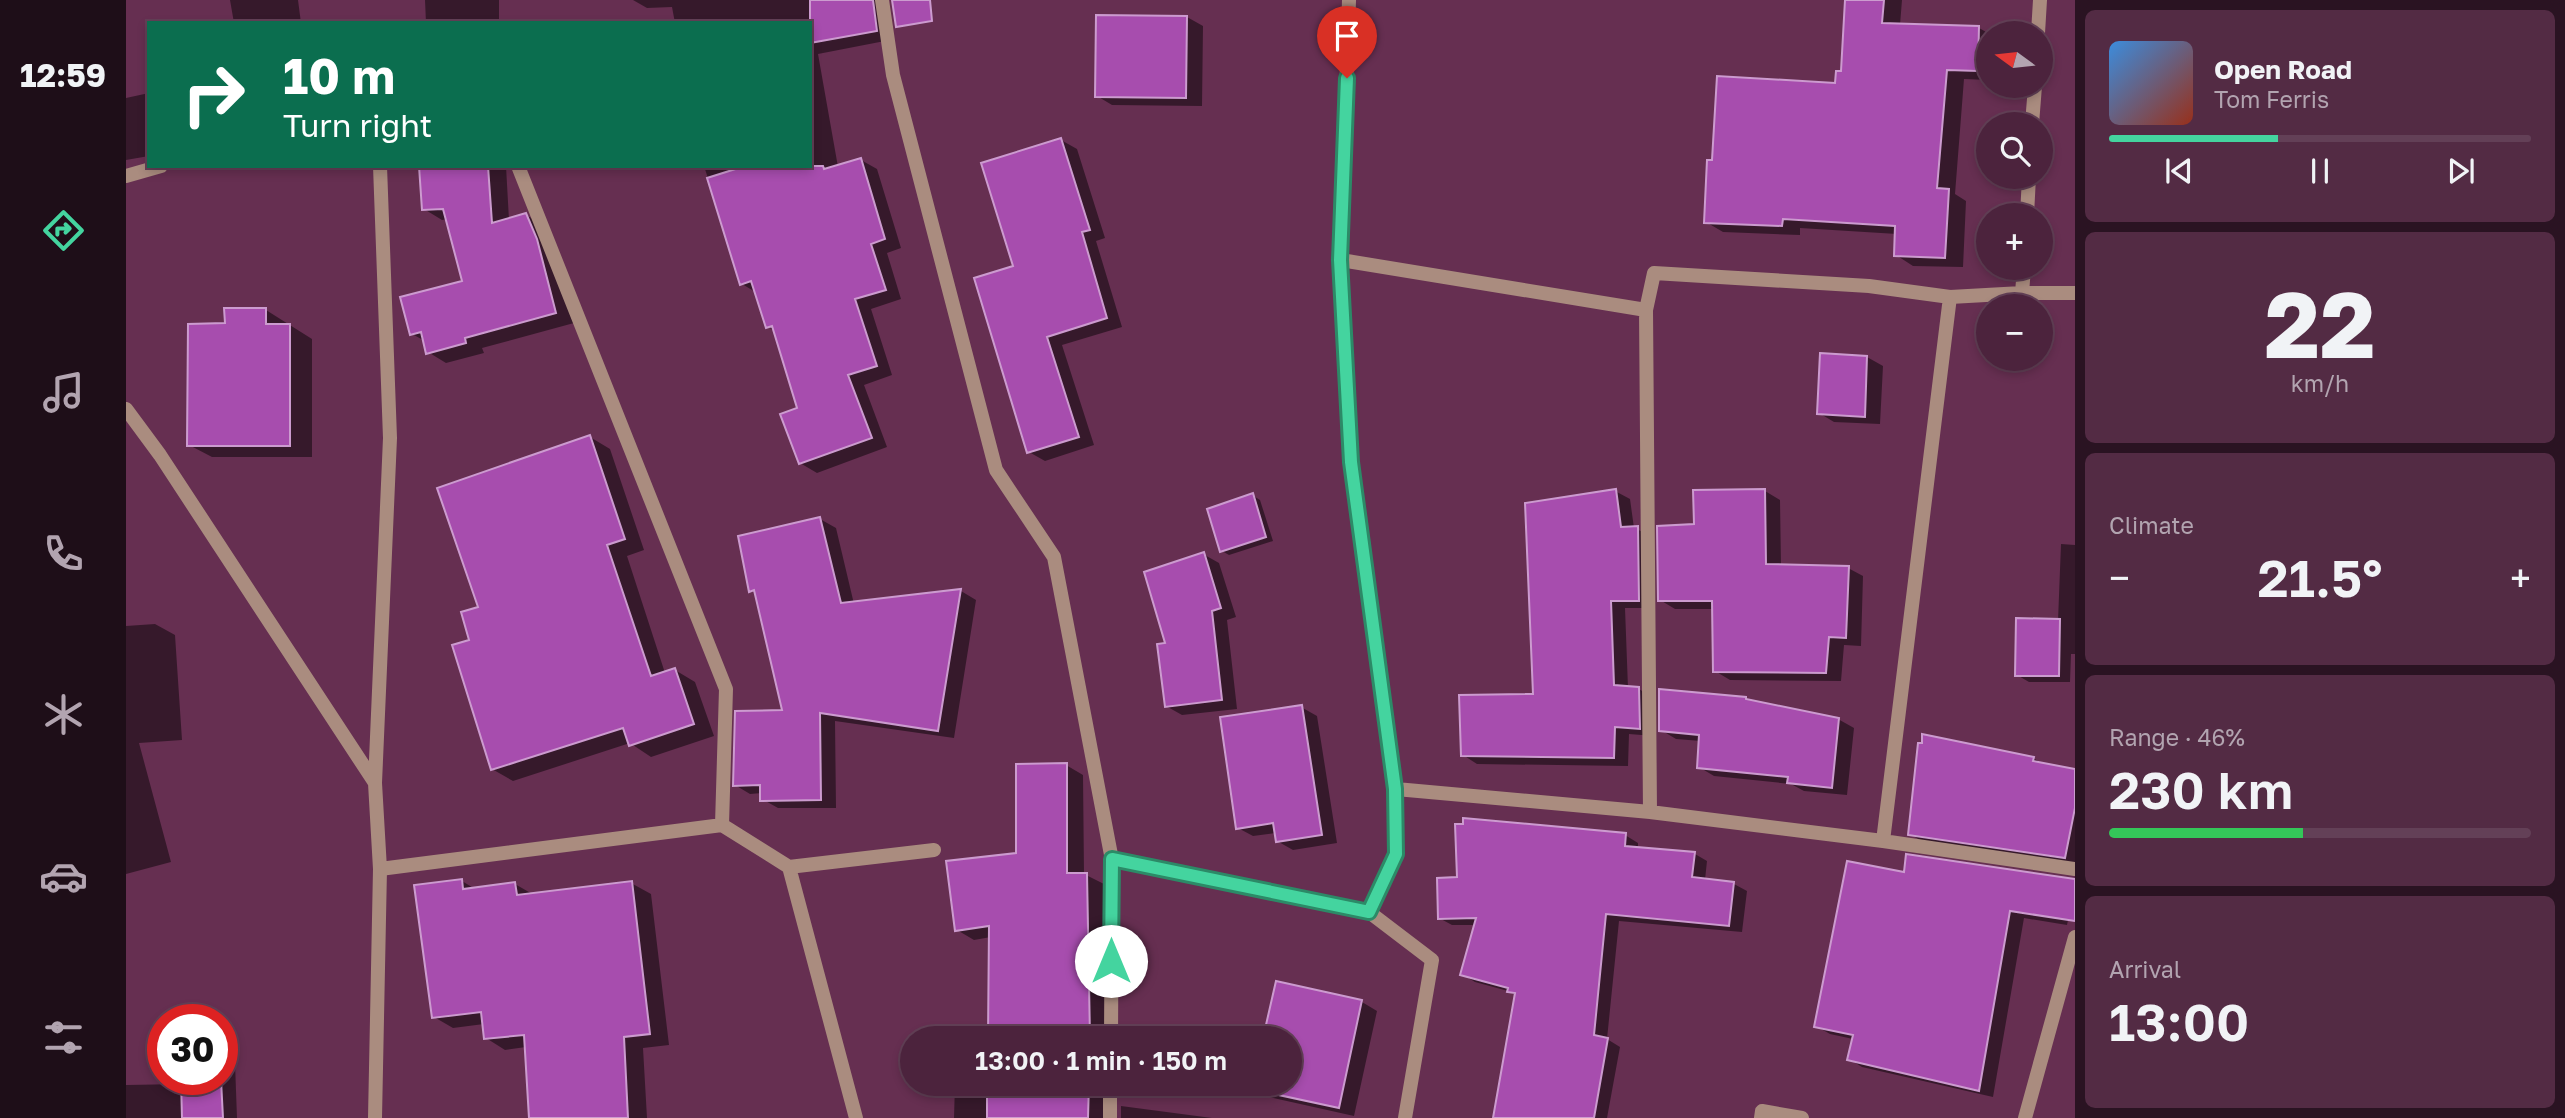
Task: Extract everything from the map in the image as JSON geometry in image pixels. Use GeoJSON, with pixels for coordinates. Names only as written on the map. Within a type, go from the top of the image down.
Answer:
{"type":"FeatureCollection","features":[{"type":"Feature","properties":{"kind":"street"},"geometry":{"type":"LineString","coordinates":[[882,0],[893,75],[996,470],[1054,557],[1112,859],[1111,1026]]}},
{"type":"Feature","properties":{"kind":"street"},"geometry":{"type":"LineString","coordinates":[[1349,0],[1340,260],[1351,462],[1395,789],[1396,854],[1369,912]]}},
{"type":"Feature","properties":{"kind":"street"},"geometry":{"type":"LineString","coordinates":[[2039,21],[2040,0]]}},
{"type":"Feature","properties":{"kind":"street"},"geometry":{"type":"LineString","coordinates":[[126,176],[154,168]]}},
{"type":"Feature","properties":{"kind":"street"},"geometry":{"type":"LineString","coordinates":[[375,1118],[380,869],[375,783],[390,438],[380,168]]}},
{"type":"Feature","properties":{"kind":"street"},"geometry":{"type":"LineString","coordinates":[[519,168],[726,689],[722,825]]}},
{"type":"Feature","properties":{"kind":"street"},"geometry":{"type":"LineString","coordinates":[[1340,260],[1646,310]]}},
{"type":"Feature","properties":{"kind":"street"},"geometry":{"type":"LineString","coordinates":[[1650,813],[1646,310],[1654,273],[1869,286],[1950,297],[2075,293]]}},
{"type":"Feature","properties":{"kind":"street"},"geometry":{"type":"LineString","coordinates":[[2022,293],[2023,280]]}},
{"type":"Feature","properties":{"kind":"street"},"geometry":{"type":"LineString","coordinates":[[1884,841],[1950,297]]}},
{"type":"Feature","properties":{"kind":"street"},"geometry":{"type":"LineString","coordinates":[[126,409],[160,455],[375,783]]}},
{"type":"Feature","properties":{"kind":"street"},"geometry":{"type":"LineString","coordinates":[[1395,789],[1650,813],[1884,841],[2075,869]]}},
{"type":"Feature","properties":{"kind":"street"},"geometry":{"type":"LineString","coordinates":[[380,869],[722,825],[789,867],[934,850]]}},
{"type":"Feature","properties":{"kind":"street"},"geometry":{"type":"LineString","coordinates":[[1112,859],[1369,912],[1432,960],[1405,1118]]}},
{"type":"Feature","properties":{"kind":"street"},"geometry":{"type":"LineString","coordinates":[[789,867],[856,1118]]}},
{"type":"Feature","properties":{"kind":"street"},"geometry":{"type":"LineString","coordinates":[[2025,1118],[2075,937]]}},
{"type":"Feature","properties":{"kind":"street"},"geometry":{"type":"LineString","coordinates":[[1110,1096],[1110,1118]]}},
{"type":"Feature","properties":{"kind":"street"},"geometry":{"type":"LineString","coordinates":[[1761,1118],[1762,1111],[1802,1118]]}},
{"type":"Feature","properties":{"kind":"building"},"geometry":{"type":"Polygon","coordinates":[[[810,0],[873,0],[877,31],[812,43],[810,0]]]}},
{"type":"Feature","properties":{"kind":"building"},"geometry":{"type":"Polygon","coordinates":[[[892,0],[930,0],[932,21],[896,27],[892,0]]]}},
{"type":"Feature","properties":{"kind":"building"},"geometry":{"type":"Polygon","coordinates":[[[1845,0],[1884,0],[1882,23],[1976,26],[1976,71],[1947,70],[1937,188],[1949,189],[1945,258],[1894,256],[1895,226],[1783,219],[1782,226],[1704,223],[1707,160],[1712,160],[1717,76],[1835,83],[1836,71],[1841,71],[1845,0]]]}},
{"type":"Feature","properties":{"kind":"building"},"geometry":{"type":"Polygon","coordinates":[[[1096,15],[1187,16],[1186,98],[1095,97],[1096,15]]]}},
{"type":"Feature","properties":{"kind":"building"},"geometry":{"type":"Polygon","coordinates":[[[1061,138],[1090,230],[1082,232],[1107,318],[1047,337],[1079,437],[1027,453],[974,278],[1013,266],[981,163],[1061,138]]]}},
{"type":"Feature","properties":{"kind":"building"},"geometry":{"type":"Polygon","coordinates":[[[861,158],[885,239],[871,244],[886,290],[855,299],[877,366],[848,375],[872,438],[799,464],[780,414],[797,408],[772,326],[766,328],[751,281],[740,285],[707,178],[739,168],[823,166],[824,169],[861,158]]]}},
{"type":"Feature","properties":{"kind":"building"},"geometry":{"type":"Polygon","coordinates":[[[419,168],[488,168],[492,223],[526,213],[537,239],[556,313],[465,338],[466,343],[426,354],[421,332],[410,335],[400,297],[462,281],[443,209],[422,210],[419,168]]]}},
{"type":"Feature","properties":{"kind":"building"},"geometry":{"type":"Polygon","coordinates":[[[224,308],[266,308],[266,324],[290,324],[290,446],[187,446],[188,324],[225,323],[224,308]]]}},
{"type":"Feature","properties":{"kind":"building"},"geometry":{"type":"Polygon","coordinates":[[[1820,353],[1867,356],[1865,417],[1817,414],[1820,353]]]}},
{"type":"Feature","properties":{"kind":"building"},"geometry":{"type":"Polygon","coordinates":[[[590,435],[625,539],[607,545],[651,676],[675,668],[694,724],[629,746],[623,728],[491,770],[452,645],[469,640],[461,612],[478,607],[437,488],[590,435]]]}},
{"type":"Feature","properties":{"kind":"building"},"geometry":{"type":"Polygon","coordinates":[[[1616,489],[1621,527],[1638,526],[1639,601],[1611,601],[1614,685],[1639,687],[1640,729],[1615,727],[1614,758],[1461,756],[1459,695],[1533,694],[1525,503],[1616,489]]]}},
{"type":"Feature","properties":{"kind":"building"},"geometry":{"type":"Polygon","coordinates":[[[1765,489],[1766,564],[1849,566],[1846,638],[1829,637],[1826,673],[1713,672],[1712,601],[1658,601],[1657,526],[1694,524],[1693,490],[1765,489]]]}},
{"type":"Feature","properties":{"kind":"building"},"geometry":{"type":"Polygon","coordinates":[[[1253,493],[1266,537],[1220,552],[1207,509],[1253,493]]]}},
{"type":"Feature","properties":{"kind":"building"},"geometry":{"type":"Polygon","coordinates":[[[820,517],[841,603],[961,589],[938,731],[820,713],[821,800],[760,801],[760,785],[733,786],[735,711],[782,710],[754,590],[749,592],[738,536],[820,517]]]}},
{"type":"Feature","properties":{"kind":"building"},"geometry":{"type":"Polygon","coordinates":[[[1204,552],[1221,608],[1212,611],[1222,700],[1165,707],[1157,644],[1165,643],[1144,572],[1204,552]]]}},
{"type":"Feature","properties":{"kind":"building"},"geometry":{"type":"Polygon","coordinates":[[[2016,618],[2060,619],[2059,676],[2015,676],[2016,618]]]}},
{"type":"Feature","properties":{"kind":"building"},"geometry":{"type":"Polygon","coordinates":[[[1659,689],[1746,697],[1839,718],[1832,788],[1787,783],[1788,777],[1697,768],[1699,735],[1659,731],[1659,689]]]}},
{"type":"Feature","properties":{"kind":"building"},"geometry":{"type":"Polygon","coordinates":[[[1302,705],[1322,835],[1276,842],[1273,823],[1236,829],[1220,717],[1302,705]]]}},
{"type":"Feature","properties":{"kind":"building"},"geometry":{"type":"Polygon","coordinates":[[[1922,734],[2034,757],[2033,761],[2075,769],[2075,808],[2065,858],[1908,835],[1918,743],[1922,743],[1922,734]]]}},
{"type":"Feature","properties":{"kind":"building"},"geometry":{"type":"Polygon","coordinates":[[[1067,763],[1067,873],[1087,873],[1090,1026],[988,1026],[989,926],[955,931],[946,861],[1016,853],[1016,764],[1067,763]]]}},
{"type":"Feature","properties":{"kind":"building"},"geometry":{"type":"Polygon","coordinates":[[[1463,818],[1626,833],[1625,846],[1695,852],[1692,877],[1734,882],[1729,926],[1606,914],[1594,1035],[1608,1038],[1594,1118],[1493,1118],[1515,993],[1507,992],[1508,988],[1460,975],[1476,918],[1438,919],[1437,878],[1457,877],[1455,824],[1463,824],[1463,818]]]}},
{"type":"Feature","properties":{"kind":"building"},"geometry":{"type":"Polygon","coordinates":[[[1906,854],[2075,879],[2075,921],[2010,911],[1979,1091],[1847,1060],[1853,1035],[1814,1027],[1847,861],[1904,872],[1906,854]]]}},
{"type":"Feature","properties":{"kind":"building"},"geometry":{"type":"Polygon","coordinates":[[[462,879],[463,889],[515,882],[517,895],[632,881],[650,1034],[624,1037],[628,1118],[529,1118],[524,1035],[484,1039],[481,1012],[432,1018],[414,885],[462,879]]]}},
{"type":"Feature","properties":{"kind":"building"},"geometry":{"type":"Polygon","coordinates":[[[1276,981],[1362,1000],[1339,1108],[1283,1096],[1302,1096],[1302,1026],[1266,1026],[1276,981]]]}},
{"type":"Feature","properties":{"kind":"building"},"geometry":{"type":"Polygon","coordinates":[[[181,1095],[222,1095],[223,1118],[182,1118],[181,1095]]]}},
{"type":"Feature","properties":{"kind":"building"},"geometry":{"type":"Polygon","coordinates":[[[987,1096],[1089,1096],[1088,1118],[987,1118],[987,1096]]]}},
{"type":"Feature","properties":{"kind":"route"},"geometry":{"type":"LineString","coordinates":[[1111,961],[1112,859],[1369,912],[1396,854],[1395,789],[1351,462],[1340,260],[1347,78]]}}]}
